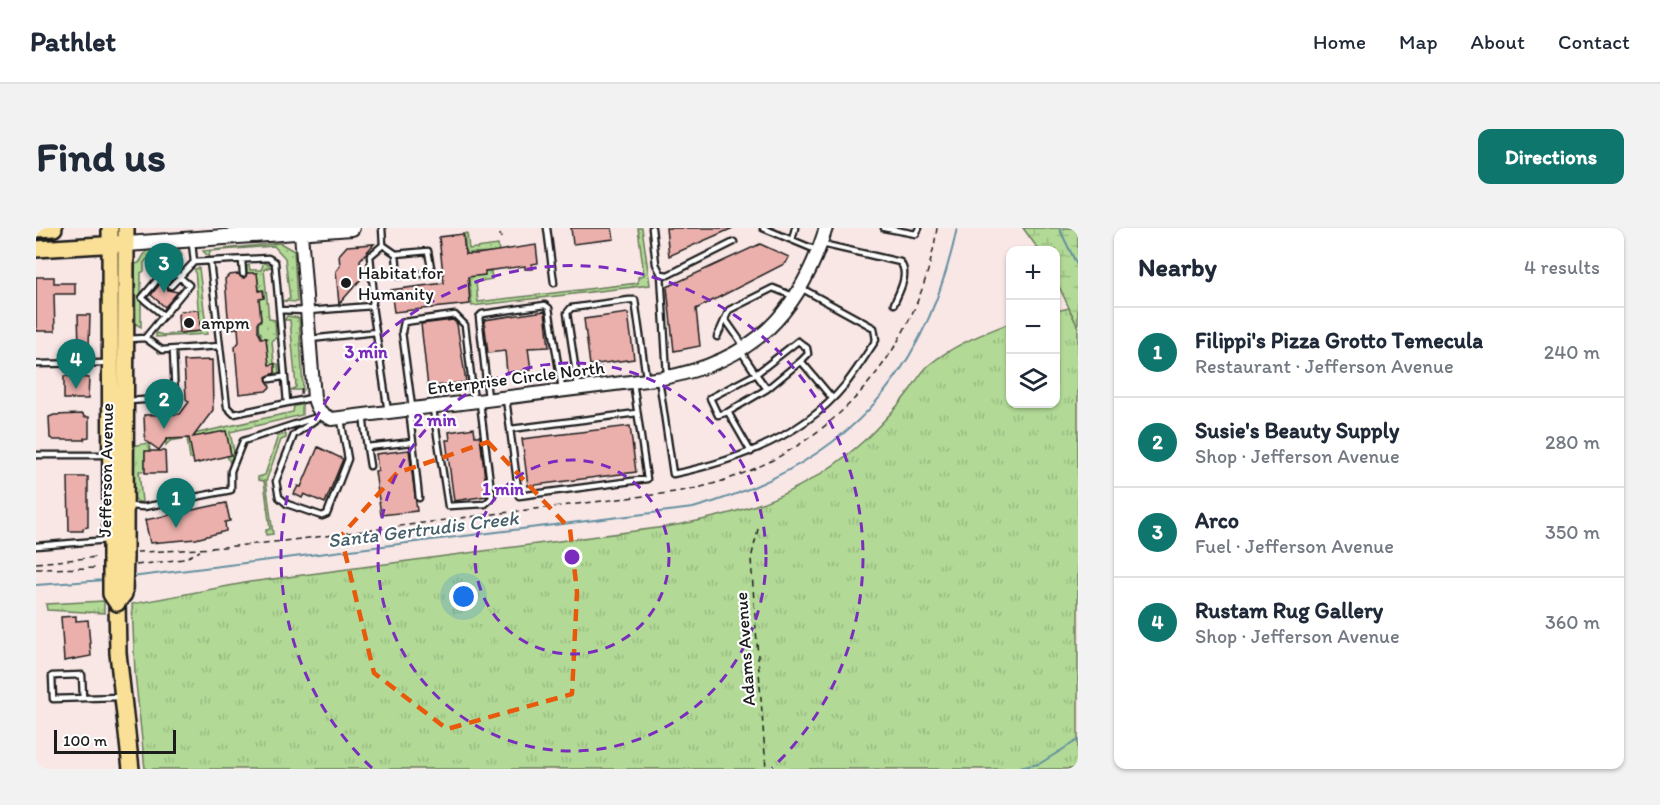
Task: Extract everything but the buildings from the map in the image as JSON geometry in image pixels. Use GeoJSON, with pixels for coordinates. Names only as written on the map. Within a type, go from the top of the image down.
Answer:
{"type":"FeatureCollection","features":[{"type":"Feature","properties":{"kind":"main road"},"geometry":{"type":"LineString","coordinates":[[36,229],[54,228]]}},
{"type":"Feature","properties":{"kind":"main road","name":"Jefferson Avenue"},"geometry":{"type":"LineString","coordinates":[[110,228],[111,540],[118,557],[124,588],[124,594],[117,603]]}},
{"type":"Feature","properties":{"kind":"main road"},"geometry":{"type":"LineString","coordinates":[[36,249],[110,244],[127,236],[192,239],[352,228]]}},
{"type":"Feature","properties":{"kind":"main road","name":"Jefferson Avenue"},"geometry":{"type":"LineString","coordinates":[[127,236],[125,506],[111,594],[117,603],[118,653],[131,769]]}},
{"type":"Feature","properties":{"kind":"main road"},"geometry":{"type":"LineString","coordinates":[[110,411],[117,444],[118,500],[125,506]]}},
{"type":"Feature","properties":{"kind":"street","name":"Enterprise Circle North"},"geometry":{"type":"LineString","coordinates":[[322,415],[332,419],[578,387],[658,379],[716,364],[774,326],[798,293],[820,247],[826,228]]}},
{"type":"Feature","properties":{"kind":"street"},"geometry":{"type":"LineString","coordinates":[[301,233],[314,398],[322,415]]}},
{"type":"Feature","properties":{"kind":"lane"},"geometry":{"type":"LineString","coordinates":[[382,228],[383,245]]}},
{"type":"Feature","properties":{"kind":"lane"},"geometry":{"type":"LineString","coordinates":[[547,228],[554,283]]}},
{"type":"Feature","properties":{"kind":"lane"},"geometry":{"type":"LineString","coordinates":[[652,228],[656,264],[661,274],[658,379]]}},
{"type":"Feature","properties":{"kind":"lane"},"geometry":{"type":"LineString","coordinates":[[763,228],[792,240],[820,247],[900,262],[904,267],[904,279],[894,304]]}},
{"type":"Feature","properties":{"kind":"lane"},"geometry":{"type":"LineString","coordinates":[[792,240],[795,228]]}},
{"type":"Feature","properties":{"kind":"lane"},"geometry":{"type":"LineString","coordinates":[[884,228],[916,234],[919,228]]}},
{"type":"Feature","properties":{"kind":"lane"},"geometry":{"type":"LineString","coordinates":[[192,239],[194,262]]}},
{"type":"Feature","properties":{"kind":"lane"},"geometry":{"type":"LineString","coordinates":[[661,274],[668,275],[734,242]]}},
{"type":"Feature","properties":{"kind":"lane"},"geometry":{"type":"LineString","coordinates":[[383,245],[396,254],[428,251],[432,273],[398,276],[396,254]]}},
{"type":"Feature","properties":{"kind":"lane"},"geometry":{"type":"LineString","coordinates":[[383,245],[370,256],[374,297],[372,306],[388,412]]}},
{"type":"Feature","properties":{"kind":"lane"},"geometry":{"type":"LineString","coordinates":[[171,286],[194,262],[268,258],[275,262],[287,402]]}},
{"type":"Feature","properties":{"kind":"lane"},"geometry":{"type":"LineString","coordinates":[[242,260],[243,274]]}},
{"type":"Feature","properties":{"kind":"lane"},"geometry":{"type":"LineString","coordinates":[[210,262],[227,407],[230,412],[234,414],[314,398]]}},
{"type":"Feature","properties":{"kind":"lane"},"geometry":{"type":"LineString","coordinates":[[146,338],[189,285],[168,267],[142,298],[163,315]]}},
{"type":"Feature","properties":{"kind":"lane"},"geometry":{"type":"LineString","coordinates":[[578,387],[567,314],[572,308],[635,300],[658,379],[673,474],[708,467],[751,452],[792,430],[844,386],[876,340],[874,328],[798,293],[773,288],[729,310],[717,337]]}},
{"type":"Feature","properties":{"kind":"lane"},"geometry":{"type":"LineString","coordinates":[[153,308],[158,301]]}},
{"type":"Feature","properties":{"kind":"lane"},"geometry":{"type":"LineString","coordinates":[[433,407],[448,506],[485,504],[492,498],[481,400],[479,317],[482,314],[545,305],[549,308],[562,389]]}},
{"type":"Feature","properties":{"kind":"lane"},"geometry":{"type":"LineString","coordinates":[[279,310],[308,311],[372,306]]}},
{"type":"Feature","properties":{"kind":"lane"},"geometry":{"type":"LineString","coordinates":[[419,498],[404,322],[444,316],[459,317],[465,325],[481,400]]}},
{"type":"Feature","properties":{"kind":"lane"},"geometry":{"type":"LineString","coordinates":[[725,319],[767,389]]}},
{"type":"Feature","properties":{"kind":"lane"},"geometry":{"type":"LineString","coordinates":[[310,339],[376,332]]}},
{"type":"Feature","properties":{"kind":"lane"},"geometry":{"type":"LineString","coordinates":[[127,339],[146,338],[156,348],[173,350],[220,346]]}},
{"type":"Feature","properties":{"kind":"lane"},"geometry":{"type":"LineString","coordinates":[[798,341],[807,348],[808,354],[767,389],[729,412],[718,415],[710,398],[756,374],[798,341]]}},
{"type":"Feature","properties":{"kind":"lane"},"geometry":{"type":"LineString","coordinates":[[126,401],[174,398],[173,350]]}},
{"type":"Feature","properties":{"kind":"lane"},"geometry":{"type":"LineString","coordinates":[[801,361],[832,398]]}},
{"type":"Feature","properties":{"kind":"lane"},"geometry":{"type":"LineString","coordinates":[[36,364],[110,363]]}},
{"type":"Feature","properties":{"kind":"lane"},"geometry":{"type":"LineString","coordinates":[[270,379],[284,377]]}},
{"type":"Feature","properties":{"kind":"lane"},"geometry":{"type":"LineString","coordinates":[[506,398],[519,496],[647,479],[633,382]]}},
{"type":"Feature","properties":{"kind":"lane"},"geometry":{"type":"LineString","coordinates":[[729,412],[751,452]]}},
{"type":"Feature","properties":{"kind":"lane"},"geometry":{"type":"LineString","coordinates":[[511,429],[637,413]]}},
{"type":"Feature","properties":{"kind":"lane"},"geometry":{"type":"LineString","coordinates":[[322,415],[294,435],[276,481],[279,497],[288,504],[322,516],[327,514],[348,459],[340,418]]}},
{"type":"Feature","properties":{"kind":"lane"},"geometry":{"type":"LineString","coordinates":[[125,506],[144,507],[231,490],[231,471],[243,441],[296,426],[322,415]]}},
{"type":"Feature","properties":{"kind":"lane"},"geometry":{"type":"LineString","coordinates":[[363,415],[370,466]]}},
{"type":"Feature","properties":{"kind":"lane"},"geometry":{"type":"LineString","coordinates":[[367,447],[413,442]]}},
{"type":"Feature","properties":{"kind":"lane"},"geometry":{"type":"LineString","coordinates":[[36,455],[110,455]]}},
{"type":"Feature","properties":{"kind":"lane"},"geometry":{"type":"LineString","coordinates":[[36,546],[111,540]]}},
{"type":"Feature","properties":{"kind":"lane"},"geometry":{"type":"LineString","coordinates":[[83,698],[82,675],[52,676],[53,699],[123,697]]}},
{"type":"Feature","properties":{"kind":"path"},"geometry":{"type":"LineString","coordinates":[[36,563],[237,548],[631,497],[717,483],[759,467],[819,432],[867,387],[896,346],[915,310],[934,255],[938,228]]}},
{"type":"Feature","properties":{"kind":"path"},"geometry":{"type":"LineString","coordinates":[[500,234],[501,238]]}},
{"type":"Feature","properties":{"kind":"path","name":"Adams Avenue"},"geometry":{"type":"LineString","coordinates":[[758,529],[751,559],[766,769]]}},
{"type":"Feature","properties":{"kind":"highlighted area"},"geometry":{"type":"Polygon","coordinates":[[[488,442],[570,529],[577,592],[572,694],[447,729],[374,673],[341,536],[397,473],[488,442]]]}},
{"type":"Feature","properties":{"kind":"green space"},"geometry":{"type":"Polygon","coordinates":[[[638,228],[642,228],[650,285],[472,306],[464,234],[467,233],[469,249],[498,245],[499,252],[469,253],[472,271],[491,271],[492,279],[476,282],[478,302],[638,283],[638,277],[644,275],[638,228]]]}},
{"type":"Feature","properties":{"kind":"green space"},"geometry":{"type":"Polygon","coordinates":[[[1023,228],[1078,228],[1078,327],[1060,289],[1060,246],[1036,246],[1023,228]]]}},
{"type":"Feature","properties":{"kind":"green space"},"geometry":{"type":"Polygon","coordinates":[[[280,243],[294,251],[297,302],[283,301],[290,299],[285,258],[274,246],[210,251],[209,257],[203,251],[280,243]]]}},
{"type":"Feature","properties":{"kind":"green space"},"geometry":{"type":"Polygon","coordinates":[[[179,248],[182,256],[156,255],[156,259],[147,259],[144,263],[144,271],[141,273],[141,327],[136,324],[135,264],[139,263],[147,250],[179,248]]]}},
{"type":"Feature","properties":{"kind":"green space"},"geometry":{"type":"Polygon","coordinates":[[[264,262],[271,267],[264,269],[269,319],[275,320],[276,338],[272,340],[274,363],[278,364],[279,373],[275,373],[274,365],[269,365],[266,338],[261,338],[261,333],[255,328],[261,320],[259,299],[264,298],[264,291],[259,291],[257,273],[247,274],[247,266],[249,265],[250,270],[261,270],[264,262]]]}},
{"type":"Feature","properties":{"kind":"green space"},"geometry":{"type":"Polygon","coordinates":[[[199,268],[207,334],[156,337],[156,333],[163,335],[200,331],[195,269],[199,268]]]}},
{"type":"Feature","properties":{"kind":"green space"},"geometry":{"type":"Polygon","coordinates":[[[1069,308],[1078,327],[1078,769],[145,769],[135,673],[132,604],[250,582],[665,527],[748,508],[773,499],[821,474],[867,438],[905,397],[929,365],[958,346],[1006,325],[1006,408],[1060,408],[1060,310],[1069,308]]]}},
{"type":"Feature","properties":{"kind":"green space"},"geometry":{"type":"Polygon","coordinates":[[[287,316],[299,318],[303,390],[291,390],[296,387],[290,320],[285,320],[287,316]]]}},
{"type":"Feature","properties":{"kind":"green space"},"geometry":{"type":"Polygon","coordinates":[[[302,405],[302,415],[230,432],[234,452],[230,463],[227,456],[231,455],[226,431],[203,435],[193,458],[190,459],[187,438],[170,441],[166,445],[166,440],[293,412],[294,406],[302,405]]]}},
{"type":"Feature","properties":{"kind":"green space"},"geometry":{"type":"Polygon","coordinates":[[[286,434],[286,438],[281,440],[266,481],[273,534],[266,535],[266,530],[270,529],[264,481],[258,480],[258,477],[265,475],[278,436],[286,434]]]}},
{"type":"Feature","properties":{"kind":"green space"},"geometry":{"type":"Polygon","coordinates":[[[149,443],[150,451],[145,452],[145,471],[139,471],[142,502],[138,502],[131,495],[131,446],[149,443]]]}},
{"type":"Feature","properties":{"kind":"green space"},"geometry":{"type":"Polygon","coordinates":[[[104,601],[104,613],[47,610],[46,604],[104,601]]]}},
{"type":"Feature","properties":{"kind":"waterway","name":"Santa Gertrudis Creek"},"geometry":{"type":"LineString","coordinates":[[131,577],[693,508],[746,490],[793,468],[834,441],[869,410],[899,373],[923,330],[943,282],[957,228]]}},
{"type":"Feature","properties":{"kind":"waterway"},"geometry":{"type":"LineString","coordinates":[[1059,228],[1078,267]]}},
{"type":"Feature","properties":{"kind":"waterway","name":"Santa Gertrudis Creek"},"geometry":{"type":"LineString","coordinates":[[36,585],[105,580]]}},
{"type":"Feature","properties":{"kind":"waterway"},"geometry":{"type":"LineString","coordinates":[[1014,769],[1039,764],[1078,740]]}},
{"type":"Feature","properties":{"kind":"place","name":"Habitat for Humanity"},"geometry":{"type":"Point","coordinates":[346,283]}},
{"type":"Feature","properties":{"kind":"place","name":"Arco"},"geometry":{"type":"Point","coordinates":[164,293]}},
{"type":"Feature","properties":{"kind":"place","name":"ampm"},"geometry":{"type":"Point","coordinates":[189,323]}},
{"type":"Feature","properties":{"kind":"place","name":"Rustam Rug Gallery"},"geometry":{"type":"Point","coordinates":[76,389]}},
{"type":"Feature","properties":{"kind":"place","name":"Susie's Beauty Supply"},"geometry":{"type":"Point","coordinates":[164,429]}},
{"type":"Feature","properties":{"kind":"place","name":"Filippi's Pizza Grotto Temecula"},"geometry":{"type":"Point","coordinates":[176,528]}}]}
